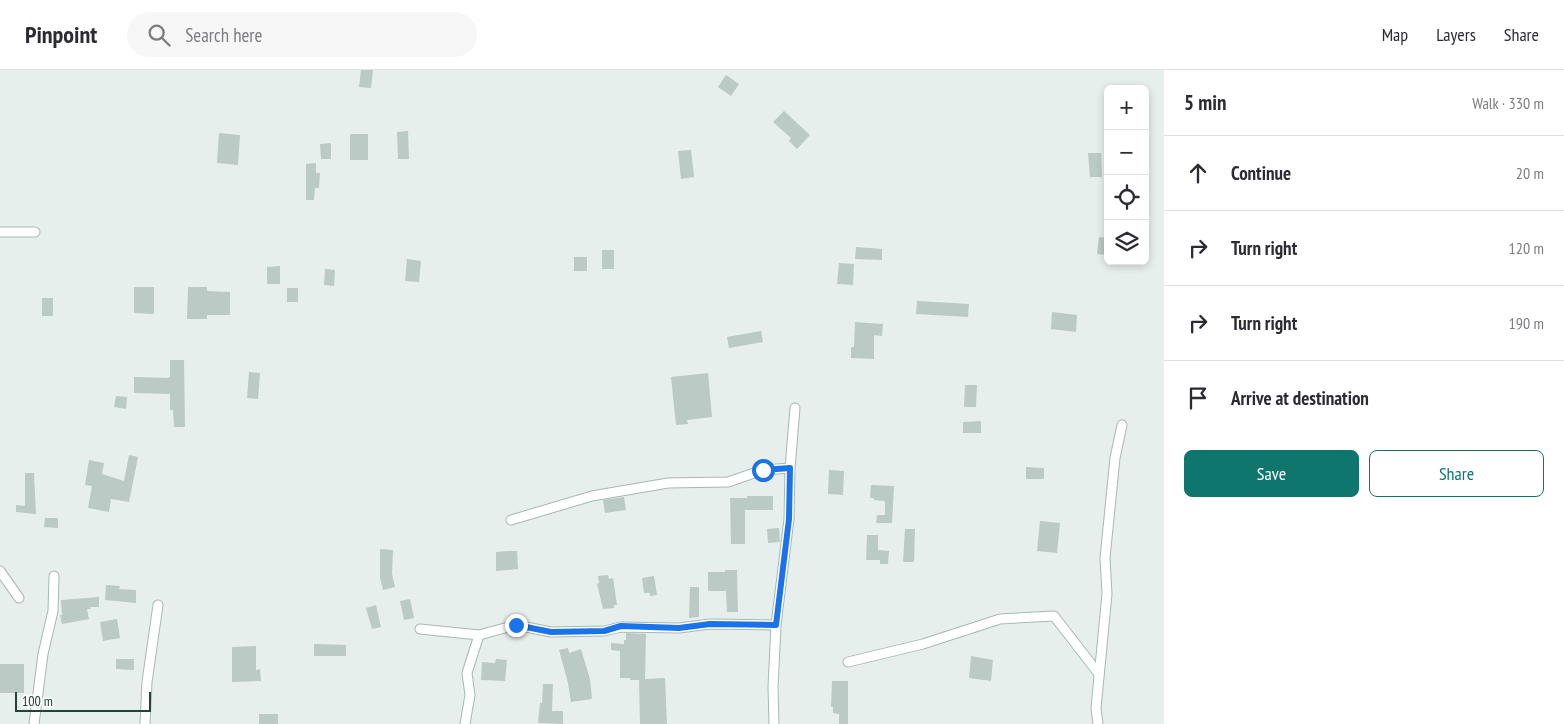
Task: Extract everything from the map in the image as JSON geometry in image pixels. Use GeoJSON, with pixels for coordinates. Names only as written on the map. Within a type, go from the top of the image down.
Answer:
{"type":"FeatureCollection","features":[{"type":"Feature","properties":{"kind":"street"},"geometry":{"type":"LineString","coordinates":[[0,232],[35,232]]}},
{"type":"Feature","properties":{"kind":"street"},"geometry":{"type":"LineString","coordinates":[[774,724],[773,687],[776,625],[789,519],[794,408]]}},
{"type":"Feature","properties":{"kind":"street"},"geometry":{"type":"LineString","coordinates":[[1098,724],[1096,708],[1107,594],[1105,558],[1115,458],[1122,425]]}},
{"type":"Feature","properties":{"kind":"street"},"geometry":{"type":"LineString","coordinates":[[511,520],[592,496],[668,483],[728,482],[763,470],[790,468]]}},
{"type":"Feature","properties":{"kind":"street"},"geometry":{"type":"LineString","coordinates":[[0,571],[19,598]]}},
{"type":"Feature","properties":{"kind":"street"},"geometry":{"type":"LineString","coordinates":[[34,724],[43,654],[52,611],[54,576]]}},
{"type":"Feature","properties":{"kind":"street"},"geometry":{"type":"LineString","coordinates":[[145,724],[147,682],[158,605]]}},
{"type":"Feature","properties":{"kind":"street"},"geometry":{"type":"LineString","coordinates":[[848,662],[923,644],[1000,619],[1054,616],[1099,674]]}},
{"type":"Feature","properties":{"kind":"street"},"geometry":{"type":"LineString","coordinates":[[420,629],[479,636],[516,625],[551,632],[604,631],[621,626],[679,628],[710,624],[776,625]]}},
{"type":"Feature","properties":{"kind":"street"},"geometry":{"type":"LineString","coordinates":[[465,724],[470,695],[467,673],[479,636]]}},
{"type":"Feature","properties":{"kind":"building"},"geometry":{"type":"Polygon","coordinates":[[[361,70],[373,70],[371,88],[359,87],[361,70]]]}},
{"type":"Feature","properties":{"kind":"building"},"geometry":{"type":"Polygon","coordinates":[[[726,75],[739,84],[731,96],[718,87],[726,75]]]}},
{"type":"Feature","properties":{"kind":"building"},"geometry":{"type":"Polygon","coordinates":[[[784,111],[810,135],[797,149],[789,141],[791,138],[773,122],[784,111]]]}},
{"type":"Feature","properties":{"kind":"building"},"geometry":{"type":"Polygon","coordinates":[[[408,131],[409,159],[398,159],[397,132],[408,131]]]}},
{"type":"Feature","properties":{"kind":"building"},"geometry":{"type":"Polygon","coordinates":[[[219,133],[240,135],[238,165],[217,163],[219,133]]]}},
{"type":"Feature","properties":{"kind":"building"},"geometry":{"type":"Polygon","coordinates":[[[350,134],[368,134],[368,160],[350,160],[350,134]]]}},
{"type":"Feature","properties":{"kind":"building"},"geometry":{"type":"Polygon","coordinates":[[[331,143],[331,159],[321,159],[320,144],[331,143]]]}},
{"type":"Feature","properties":{"kind":"building"},"geometry":{"type":"Polygon","coordinates":[[[691,150],[694,177],[681,179],[678,151],[691,150]]]}},
{"type":"Feature","properties":{"kind":"building"},"geometry":{"type":"Polygon","coordinates":[[[1088,153],[1101,153],[1102,177],[1090,177],[1088,153]]]}},
{"type":"Feature","properties":{"kind":"building"},"geometry":{"type":"Polygon","coordinates":[[[316,163],[316,173],[320,173],[319,188],[315,188],[314,200],[306,200],[306,164],[316,163]]]}},
{"type":"Feature","properties":{"kind":"building"},"geometry":{"type":"Polygon","coordinates":[[[1099,237],[1104,238],[1104,255],[1097,254],[1099,237]]]}},
{"type":"Feature","properties":{"kind":"building"},"geometry":{"type":"Polygon","coordinates":[[[856,247],[882,249],[882,260],[855,259],[856,247]]]}},
{"type":"Feature","properties":{"kind":"building"},"geometry":{"type":"Polygon","coordinates":[[[602,250],[614,250],[614,269],[602,269],[602,250]]]}},
{"type":"Feature","properties":{"kind":"building"},"geometry":{"type":"Polygon","coordinates":[[[574,257],[587,257],[587,271],[574,271],[574,257]]]}},
{"type":"Feature","properties":{"kind":"building"},"geometry":{"type":"Polygon","coordinates":[[[407,259],[421,261],[419,282],[405,281],[407,259]]]}},
{"type":"Feature","properties":{"kind":"building"},"geometry":{"type":"Polygon","coordinates":[[[839,263],[854,264],[853,285],[837,284],[839,263]]]}},
{"type":"Feature","properties":{"kind":"building"},"geometry":{"type":"Polygon","coordinates":[[[280,266],[280,284],[267,284],[267,267],[280,266]]]}},
{"type":"Feature","properties":{"kind":"building"},"geometry":{"type":"Polygon","coordinates":[[[325,269],[335,270],[334,286],[324,285],[325,269]]]}},
{"type":"Feature","properties":{"kind":"building"},"geometry":{"type":"Polygon","coordinates":[[[134,287],[154,287],[154,314],[134,313],[134,287]]]}},
{"type":"Feature","properties":{"kind":"building"},"geometry":{"type":"Polygon","coordinates":[[[188,287],[207,287],[207,291],[230,292],[230,315],[207,315],[207,319],[187,319],[188,287]]]}},
{"type":"Feature","properties":{"kind":"building"},"geometry":{"type":"Polygon","coordinates":[[[287,288],[298,288],[298,302],[287,302],[287,288]]]}},
{"type":"Feature","properties":{"kind":"building"},"geometry":{"type":"Polygon","coordinates":[[[42,298],[53,298],[53,316],[42,316],[42,298]]]}},
{"type":"Feature","properties":{"kind":"building"},"geometry":{"type":"Polygon","coordinates":[[[917,301],[969,304],[968,317],[916,314],[917,301]]]}},
{"type":"Feature","properties":{"kind":"building"},"geometry":{"type":"Polygon","coordinates":[[[1052,312],[1077,315],[1076,332],[1051,329],[1052,312]]]}},
{"type":"Feature","properties":{"kind":"building"},"geometry":{"type":"Polygon","coordinates":[[[855,322],[883,324],[882,336],[874,335],[874,359],[851,358],[851,347],[854,347],[855,322]]]}},
{"type":"Feature","properties":{"kind":"building"},"geometry":{"type":"Polygon","coordinates":[[[761,331],[763,342],[729,348],[727,337],[761,331]]]}},
{"type":"Feature","properties":{"kind":"building"},"geometry":{"type":"Polygon","coordinates":[[[170,360],[184,360],[185,427],[174,427],[173,410],[170,410],[170,394],[134,393],[134,377],[170,377],[170,360]]]}},
{"type":"Feature","properties":{"kind":"building"},"geometry":{"type":"Polygon","coordinates":[[[249,372],[260,373],[258,399],[247,398],[249,372]]]}},
{"type":"Feature","properties":{"kind":"building"},"geometry":{"type":"Polygon","coordinates":[[[708,373],[712,417],[687,420],[688,424],[676,425],[671,377],[708,373]]]}},
{"type":"Feature","properties":{"kind":"building"},"geometry":{"type":"Polygon","coordinates":[[[965,385],[977,385],[976,407],[964,407],[965,385]]]}},
{"type":"Feature","properties":{"kind":"building"},"geometry":{"type":"Polygon","coordinates":[[[116,396],[127,397],[126,409],[114,407],[116,396]]]}},
{"type":"Feature","properties":{"kind":"building"},"geometry":{"type":"Polygon","coordinates":[[[981,421],[981,433],[963,433],[963,422],[981,421]]]}},
{"type":"Feature","properties":{"kind":"building"},"geometry":{"type":"Polygon","coordinates":[[[129,455],[138,457],[129,502],[111,499],[109,512],[88,508],[92,486],[85,485],[89,460],[104,463],[102,474],[124,481],[129,455]]]}},
{"type":"Feature","properties":{"kind":"building"},"geometry":{"type":"Polygon","coordinates":[[[1026,467],[1044,468],[1044,479],[1026,479],[1026,467]]]}},
{"type":"Feature","properties":{"kind":"building"},"geometry":{"type":"Polygon","coordinates":[[[829,470],[844,471],[843,495],[828,494],[829,470]]]}},
{"type":"Feature","properties":{"kind":"building"},"geometry":{"type":"Polygon","coordinates":[[[25,473],[34,473],[36,514],[16,512],[16,505],[25,506],[25,473]]]}},
{"type":"Feature","properties":{"kind":"building"},"geometry":{"type":"Polygon","coordinates":[[[871,485],[894,486],[892,523],[876,523],[877,515],[885,515],[885,501],[870,498],[871,485]]]}},
{"type":"Feature","properties":{"kind":"building"},"geometry":{"type":"Polygon","coordinates":[[[747,496],[773,496],[773,510],[745,510],[745,544],[731,544],[730,498],[747,498],[747,496]]]}},
{"type":"Feature","properties":{"kind":"building"},"geometry":{"type":"Polygon","coordinates":[[[624,497],[626,510],[605,513],[603,500],[624,497]]]}},
{"type":"Feature","properties":{"kind":"building"},"geometry":{"type":"Polygon","coordinates":[[[45,518],[58,518],[58,528],[44,527],[45,518]]]}},
{"type":"Feature","properties":{"kind":"building"},"geometry":{"type":"Polygon","coordinates":[[[1040,521],[1060,523],[1057,553],[1037,551],[1040,521]]]}},
{"type":"Feature","properties":{"kind":"building"},"geometry":{"type":"Polygon","coordinates":[[[779,528],[780,542],[768,543],[767,529],[779,528]]]}},
{"type":"Feature","properties":{"kind":"building"},"geometry":{"type":"Polygon","coordinates":[[[905,529],[915,529],[914,562],[903,562],[905,529]]]}},
{"type":"Feature","properties":{"kind":"building"},"geometry":{"type":"Polygon","coordinates":[[[867,535],[878,535],[878,550],[889,551],[888,564],[880,564],[880,560],[866,560],[867,535]]]}},
{"type":"Feature","properties":{"kind":"building"},"geometry":{"type":"Polygon","coordinates":[[[380,549],[393,550],[392,574],[395,587],[383,590],[380,578],[380,549]]]}},
{"type":"Feature","properties":{"kind":"building"},"geometry":{"type":"Polygon","coordinates":[[[517,551],[518,569],[496,571],[496,552],[517,551]]]}},
{"type":"Feature","properties":{"kind":"building"},"geometry":{"type":"Polygon","coordinates":[[[725,570],[737,570],[738,612],[727,612],[726,591],[708,591],[708,572],[725,572],[725,570]]]}},
{"type":"Feature","properties":{"kind":"building"},"geometry":{"type":"Polygon","coordinates":[[[608,575],[609,579],[613,578],[617,605],[614,605],[614,608],[603,609],[597,584],[599,583],[598,576],[608,575]]]}},
{"type":"Feature","properties":{"kind":"building"},"geometry":{"type":"Polygon","coordinates":[[[654,576],[657,595],[650,596],[650,593],[644,593],[642,578],[654,576]]]}},
{"type":"Feature","properties":{"kind":"building"},"geometry":{"type":"Polygon","coordinates":[[[106,585],[120,586],[119,589],[136,590],[136,603],[105,600],[106,585]]]}},
{"type":"Feature","properties":{"kind":"building"},"geometry":{"type":"Polygon","coordinates":[[[690,587],[699,587],[699,617],[689,618],[690,587]]]}},
{"type":"Feature","properties":{"kind":"building"},"geometry":{"type":"Polygon","coordinates":[[[99,597],[99,607],[87,609],[89,619],[62,624],[60,615],[62,615],[61,600],[99,597]]]}},
{"type":"Feature","properties":{"kind":"building"},"geometry":{"type":"Polygon","coordinates":[[[410,599],[414,618],[404,620],[400,601],[410,599]]]}},
{"type":"Feature","properties":{"kind":"building"},"geometry":{"type":"Polygon","coordinates":[[[376,605],[381,627],[372,629],[366,608],[376,605]]]}},
{"type":"Feature","properties":{"kind":"building"},"geometry":{"type":"Polygon","coordinates":[[[117,619],[120,638],[103,641],[100,622],[117,619]]]}},
{"type":"Feature","properties":{"kind":"building"},"geometry":{"type":"Polygon","coordinates":[[[626,633],[646,634],[645,679],[665,678],[667,724],[640,724],[639,680],[620,678],[620,651],[611,650],[611,643],[624,644],[626,633]]]}},
{"type":"Feature","properties":{"kind":"building"},"geometry":{"type":"Polygon","coordinates":[[[314,644],[346,645],[346,656],[314,656],[314,644]]]}},
{"type":"Feature","properties":{"kind":"building"},"geometry":{"type":"Polygon","coordinates":[[[256,646],[256,670],[260,669],[261,681],[232,682],[232,647],[256,646]]]}},
{"type":"Feature","properties":{"kind":"building"},"geometry":{"type":"Polygon","coordinates":[[[568,648],[569,653],[581,649],[590,679],[592,699],[571,702],[559,650],[568,648]]]}},
{"type":"Feature","properties":{"kind":"building"},"geometry":{"type":"Polygon","coordinates":[[[971,656],[993,660],[991,681],[969,678],[971,656]]]}},
{"type":"Feature","properties":{"kind":"building"},"geometry":{"type":"Polygon","coordinates":[[[116,659],[134,659],[134,670],[116,669],[116,659]]]}},
{"type":"Feature","properties":{"kind":"building"},"geometry":{"type":"Polygon","coordinates":[[[496,659],[507,660],[505,681],[481,680],[482,662],[495,663],[496,659]]]}},
{"type":"Feature","properties":{"kind":"building"},"geometry":{"type":"Polygon","coordinates":[[[0,664],[24,664],[24,693],[0,693],[0,664]]]}},
{"type":"Feature","properties":{"kind":"building"},"geometry":{"type":"Polygon","coordinates":[[[832,681],[848,681],[848,724],[839,724],[839,714],[833,713],[833,707],[831,707],[832,681]]]}},
{"type":"Feature","properties":{"kind":"building"},"geometry":{"type":"Polygon","coordinates":[[[543,684],[553,684],[552,711],[563,711],[563,724],[538,723],[543,684]]]}},
{"type":"Feature","properties":{"kind":"building"},"geometry":{"type":"Polygon","coordinates":[[[259,714],[278,714],[278,724],[259,724],[259,714]]]}},
{"type":"Feature","properties":{"kind":"route"},"geometry":{"type":"LineString","coordinates":[[516,625],[551,632],[604,631],[621,626],[679,628],[710,624],[776,625],[789,519],[790,468],[763,470]]}}]}
